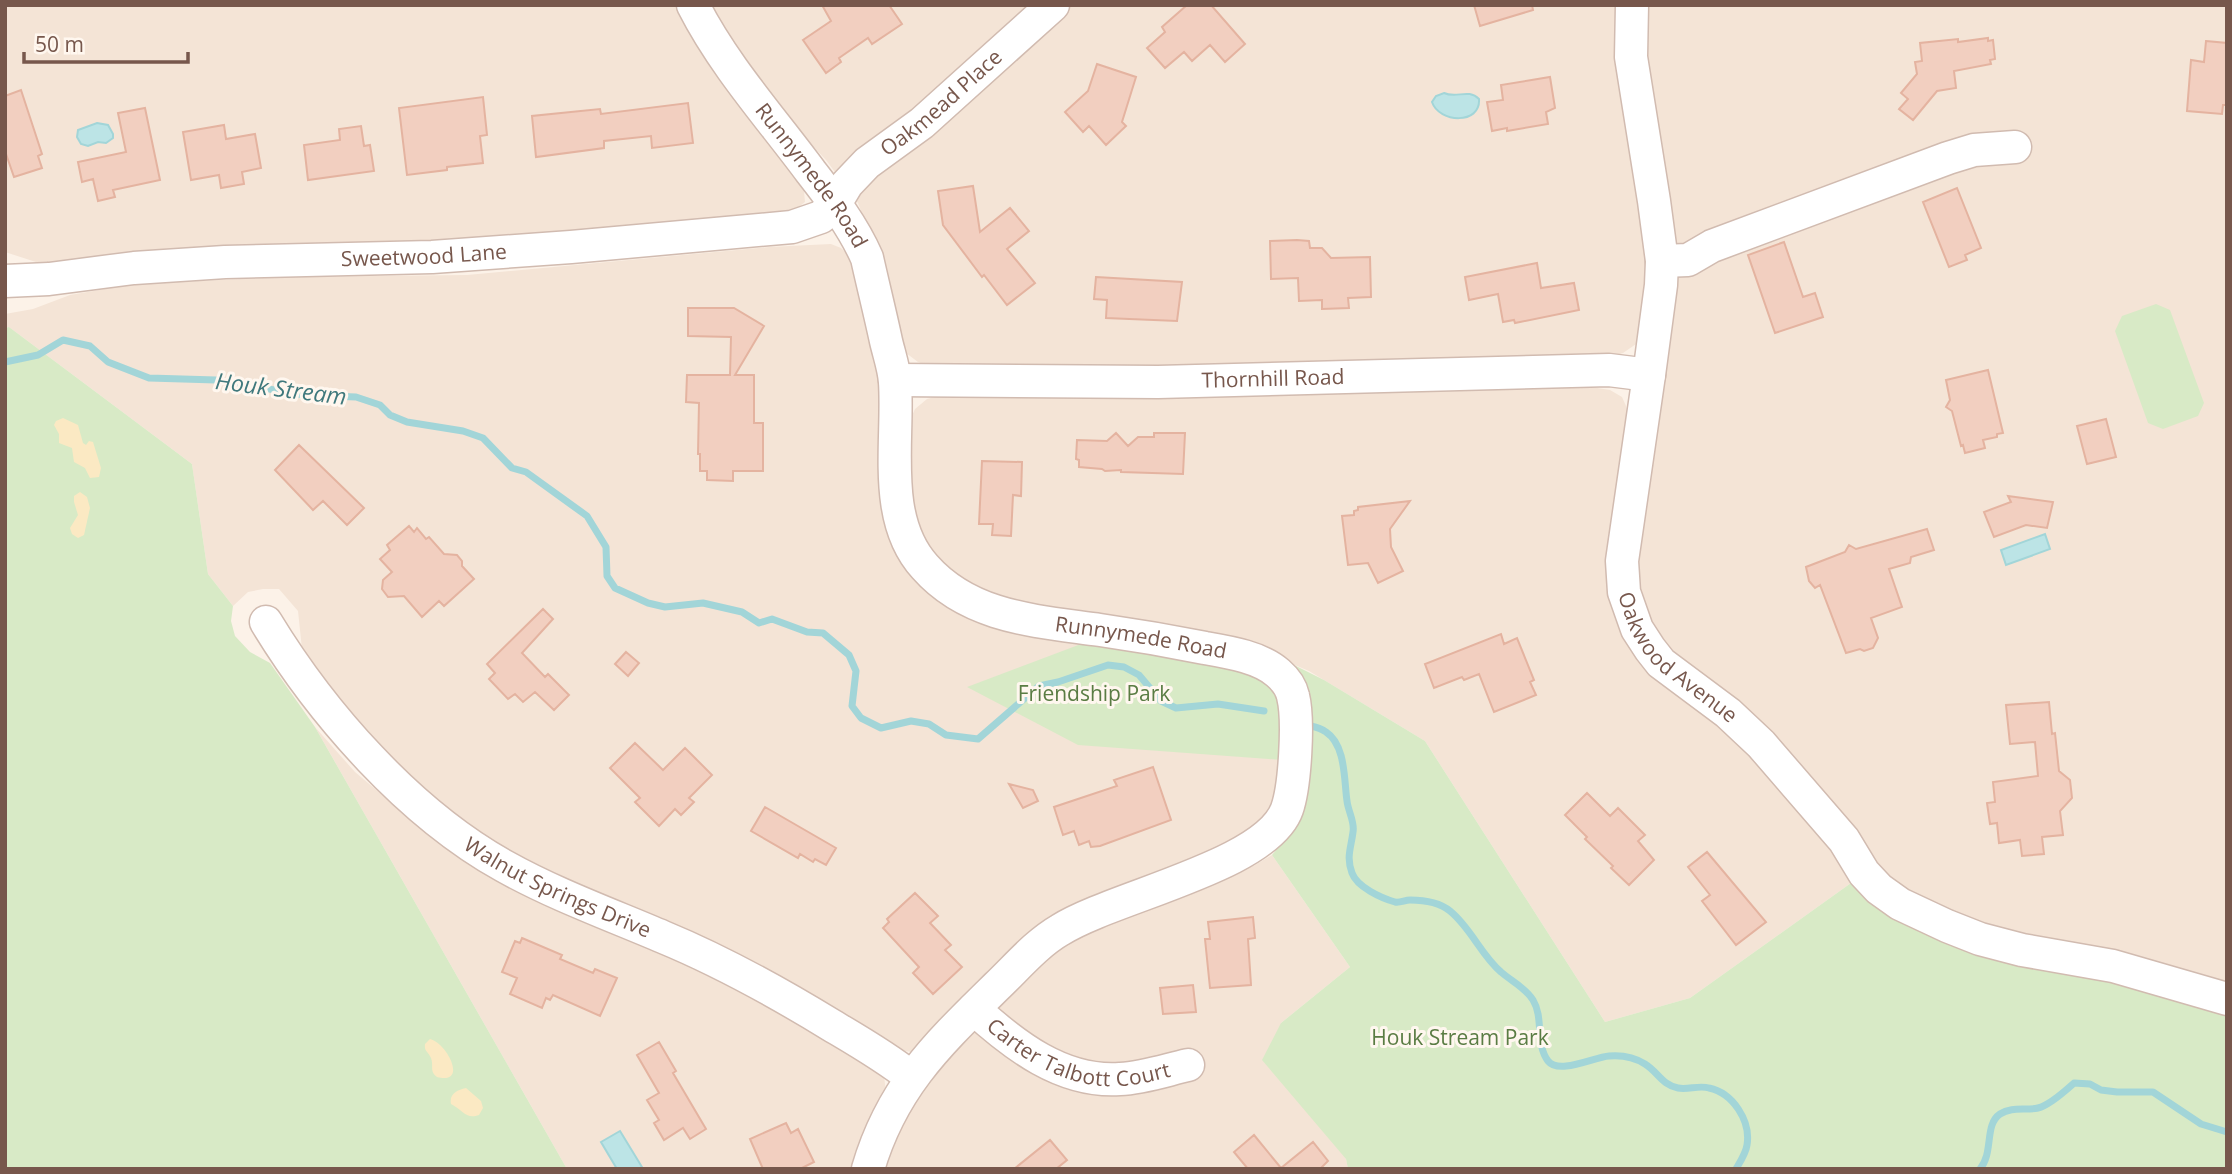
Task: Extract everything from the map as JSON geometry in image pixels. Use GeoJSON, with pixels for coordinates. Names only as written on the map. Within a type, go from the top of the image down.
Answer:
{"type":"FeatureCollection","features":[{"type":"Feature","properties":{"kind":"street","name":"Runnymede Road"},"geometry":{"type":"LineString","coordinates":[[693,5],[709,37],[835,204],[867,258],[895,380],[894,479],[901,517],[910,545],[923,566],[947,588],[971,603],[998,614],[1228,652],[1275,670],[1288,684],[1293,696],[1296,719],[1292,790],[1286,812],[1277,828],[1239,855],[1096,911],[1059,930],[1035,949],[927,1057],[911,1077],[888,1115],[875,1144],[868,1169]]}},
{"type":"Feature","properties":{"kind":"street","name":"Oakmead Place"},"geometry":{"type":"LineString","coordinates":[[835,204],[847,184],[867,163],[922,123],[1053,5]]}},
{"type":"Feature","properties":{"kind":"street","name":"Oakwood Avenue"},"geometry":{"type":"LineString","coordinates":[[1632,5],[1631,57],[1662,261],[1622,577],[1624,592],[1637,629],[1661,663],[1728,713],[1761,744],[1844,840],[1864,873],[1879,889],[1900,904],[1980,939],[2022,950],[2113,966],[2227,999]]}},
{"type":"Feature","properties":{"kind":"street"},"geometry":{"type":"LineString","coordinates":[[1662,261],[1688,260],[1712,246],[1948,158],[1974,150],[2015,147]]}},
{"type":"Feature","properties":{"kind":"street","name":"Sweetwood Lane"},"geometry":{"type":"LineString","coordinates":[[5,281],[225,262],[432,257],[792,227],[821,217],[835,204]]}},
{"type":"Feature","properties":{"kind":"street","name":"Thornhill Road"},"geometry":{"type":"LineString","coordinates":[[895,380],[1162,382],[1609,370],[1649,374]]}},
{"type":"Feature","properties":{"kind":"street","name":"Walnut Springs Drive"},"geometry":{"type":"LineString","coordinates":[[267,622],[282,648],[335,719],[377,765],[466,842],[547,888],[665,937],[789,999],[911,1077]]}},
{"type":"Feature","properties":{"kind":"street","name":"Carter Talbott Court"},"geometry":{"type":"LineString","coordinates":[[974,1009],[1031,1054],[1081,1076],[1122,1079],[1188,1065]]}},
{"type":"Feature","properties":{"kind":"shaded area"},"geometry":{"type":"Polygon","coordinates":[[[5,5],[677,5],[693,35],[804,191],[805,202],[796,209],[779,213],[464,243],[39,263],[5,252],[5,5]]]}},
{"type":"Feature","properties":{"kind":"shaded area"},"geometry":{"type":"Polygon","coordinates":[[[704,5],[1619,5],[1650,267],[1639,342],[1623,353],[1600,361],[1368,367],[933,367],[918,362],[906,353],[898,339],[858,203],[826,160],[791,123],[704,5]]]}},
{"type":"Feature","properties":{"kind":"shaded area"},"geometry":{"type":"Polygon","coordinates":[[[1642,5],[2227,5],[2227,985],[2039,945],[1906,898],[1657,642],[1630,572],[1643,469],[1651,118],[1642,5]]]}},
{"type":"Feature","properties":{"kind":"shaded area"},"geometry":{"type":"Polygon","coordinates":[[[831,244],[841,248],[853,259],[880,365],[903,555],[1089,641],[1267,685],[1277,696],[1281,781],[1272,807],[1240,841],[1151,878],[919,1049],[911,1052],[900,1050],[550,875],[498,845],[418,785],[337,698],[302,649],[298,611],[279,589],[248,592],[233,606],[208,574],[192,464],[9,327],[5,328],[5,314],[33,309],[70,295],[134,284],[285,277],[467,275],[769,247],[831,244]]]}},
{"type":"Feature","properties":{"kind":"shaded area"},"geometry":{"type":"Polygon","coordinates":[[[1591,387],[1610,390],[1622,397],[1629,425],[1611,572],[1742,743],[1858,878],[1690,998],[1605,1022],[1425,741],[1309,671],[1262,651],[1030,610],[970,590],[933,555],[917,523],[907,481],[910,420],[915,409],[927,399],[946,394],[1591,387]]]}},
{"type":"Feature","properties":{"kind":"shaded area"},"geometry":{"type":"Polygon","coordinates":[[[315,727],[355,772],[432,837],[483,872],[549,905],[709,973],[814,1028],[884,1076],[886,1092],[856,1169],[567,1169],[315,727]]]}},
{"type":"Feature","properties":{"kind":"shaded area"},"geometry":{"type":"Polygon","coordinates":[[[1272,855],[1350,967],[1281,1023],[1346,1159],[1348,1169],[881,1169],[926,1076],[1069,935],[1255,865],[1272,855]]]}},
{"type":"Feature","properties":{"kind":"green space"},"geometry":{"type":"Polygon","coordinates":[[[2156,304],[2170,310],[2204,403],[2198,416],[2163,429],[2148,423],[2115,331],[2122,316],[2156,304]]]}},
{"type":"Feature","properties":{"kind":"green space"},"geometry":{"type":"Polygon","coordinates":[[[9,327],[192,464],[208,574],[233,606],[231,621],[235,636],[250,652],[270,663],[315,727],[567,1169],[5,1169],[5,328],[9,327]]]}},
{"type":"Feature","properties":{"kind":"green space","name":"Friendship Park"},"geometry":{"type":"Polygon","coordinates":[[[1089,641],[1216,663],[1252,675],[1277,696],[1282,710],[1282,760],[1078,745],[967,687],[1089,641]]]}},
{"type":"Feature","properties":{"kind":"green space","name":"Houk Stream Park"},"geometry":{"type":"Polygon","coordinates":[[[1288,662],[1324,680],[1425,741],[1605,1022],[1690,998],[1858,878],[2088,972],[2227,1009],[2227,1169],[1348,1169],[1346,1159],[1262,1060],[1281,1023],[1350,967],[1272,855],[1285,840],[1288,832],[1288,662]]]}},
{"type":"Feature","properties":{"kind":"sand"},"geometry":{"type":"Polygon","coordinates":[[[63,418],[78,425],[83,443],[86,445],[89,441],[93,442],[101,468],[99,477],[90,478],[85,468],[74,462],[72,448],[59,443],[59,434],[54,425],[63,418]]]}},
{"type":"Feature","properties":{"kind":"sand"},"geometry":{"type":"Polygon","coordinates":[[[80,492],[87,497],[90,508],[84,535],[78,538],[72,534],[70,528],[78,515],[74,496],[80,492]]]}},
{"type":"Feature","properties":{"kind":"sand"},"geometry":{"type":"Polygon","coordinates":[[[430,1039],[437,1042],[448,1055],[452,1063],[452,1075],[446,1078],[437,1077],[433,1073],[431,1058],[425,1047],[430,1039]]]}},
{"type":"Feature","properties":{"kind":"sand"},"geometry":{"type":"Polygon","coordinates":[[[466,1088],[481,1101],[483,1108],[479,1115],[468,1115],[451,1104],[454,1093],[466,1088]]]}},
{"type":"Feature","properties":{"kind":"water"},"geometry":{"type":"Polygon","coordinates":[[[1444,93],[1471,94],[1479,99],[1478,107],[1467,117],[1450,117],[1436,109],[1432,102],[1436,96],[1444,93]]]}},
{"type":"Feature","properties":{"kind":"water"},"geometry":{"type":"Polygon","coordinates":[[[97,123],[108,125],[113,138],[106,143],[98,142],[88,146],[81,144],[77,137],[78,130],[97,123]]]}},
{"type":"Feature","properties":{"kind":"water"},"geometry":{"type":"Polygon","coordinates":[[[2045,534],[2050,549],[2006,565],[2001,550],[2045,534]]]}},
{"type":"Feature","properties":{"kind":"water"},"geometry":{"type":"Polygon","coordinates":[[[620,1131],[642,1167],[617,1169],[601,1142],[620,1131]]]}},
{"type":"Feature","properties":{"kind":"building"},"geometry":{"type":"Polygon","coordinates":[[[822,5],[889,5],[902,24],[872,44],[868,38],[839,58],[841,62],[826,73],[803,40],[831,21],[822,5]]]}},
{"type":"Feature","properties":{"kind":"building"},"geometry":{"type":"Polygon","coordinates":[[[1187,5],[1211,5],[1245,44],[1225,62],[1210,45],[1192,61],[1184,52],[1165,68],[1147,48],[1165,32],[1162,27],[1187,5]]]}},
{"type":"Feature","properties":{"kind":"building"},"geometry":{"type":"Polygon","coordinates":[[[1474,5],[1532,5],[1533,10],[1480,26],[1474,5]]]}},
{"type":"Feature","properties":{"kind":"building"},"geometry":{"type":"Polygon","coordinates":[[[1988,38],[1988,41],[1993,40],[1995,59],[1990,60],[1991,64],[1954,71],[1956,88],[1937,91],[1913,120],[1899,109],[1908,99],[1901,93],[1917,74],[1915,62],[1922,61],[1920,43],[1988,38]]]}},
{"type":"Feature","properties":{"kind":"building"},"geometry":{"type":"Polygon","coordinates":[[[2206,41],[2227,43],[2227,105],[2223,105],[2222,114],[2187,111],[2191,60],[2204,62],[2206,41]]]}},
{"type":"Feature","properties":{"kind":"building"},"geometry":{"type":"Polygon","coordinates":[[[1097,64],[1136,77],[1122,122],[1126,126],[1106,145],[1089,126],[1083,132],[1065,112],[1088,91],[1097,64]]]}},
{"type":"Feature","properties":{"kind":"building"},"geometry":{"type":"Polygon","coordinates":[[[1550,77],[1555,108],[1546,112],[1548,124],[1492,131],[1487,102],[1503,100],[1501,85],[1550,77]]]}},
{"type":"Feature","properties":{"kind":"building"},"geometry":{"type":"Polygon","coordinates":[[[21,90],[42,154],[38,156],[42,168],[14,177],[5,151],[5,96],[21,90]]]}},
{"type":"Feature","properties":{"kind":"building"},"geometry":{"type":"Polygon","coordinates":[[[483,97],[487,135],[480,136],[483,163],[407,175],[399,108],[483,97]]]}},
{"type":"Feature","properties":{"kind":"building"},"geometry":{"type":"Polygon","coordinates":[[[688,103],[693,143],[652,148],[651,136],[604,141],[604,148],[536,157],[532,116],[600,109],[601,114],[688,103]]]}},
{"type":"Feature","properties":{"kind":"building"},"geometry":{"type":"Polygon","coordinates":[[[145,108],[160,180],[113,190],[115,197],[98,201],[93,179],[82,182],[78,162],[126,152],[118,113],[145,108]]]}},
{"type":"Feature","properties":{"kind":"building"},"geometry":{"type":"Polygon","coordinates":[[[224,125],[226,139],[255,134],[261,168],[242,172],[244,184],[221,188],[219,175],[191,180],[183,132],[224,125]]]}},
{"type":"Feature","properties":{"kind":"building"},"geometry":{"type":"Polygon","coordinates":[[[361,126],[364,146],[370,145],[374,171],[308,180],[304,145],[340,140],[339,129],[361,126]]]}},
{"type":"Feature","properties":{"kind":"building"},"geometry":{"type":"Polygon","coordinates":[[[973,186],[980,232],[1010,208],[1029,231],[1007,249],[1035,283],[1007,305],[943,225],[938,191],[973,186]]]}},
{"type":"Feature","properties":{"kind":"building"},"geometry":{"type":"Polygon","coordinates":[[[1957,188],[1981,248],[1965,255],[1967,260],[1949,267],[1923,202],[1957,188]]]}},
{"type":"Feature","properties":{"kind":"building"},"geometry":{"type":"Polygon","coordinates":[[[1270,241],[1309,241],[1310,248],[1322,248],[1331,258],[1370,257],[1371,297],[1348,298],[1349,308],[1322,309],[1322,300],[1299,301],[1298,278],[1271,279],[1270,241]]]}},
{"type":"Feature","properties":{"kind":"building"},"geometry":{"type":"Polygon","coordinates":[[[1784,242],[1803,297],[1815,293],[1823,317],[1775,333],[1748,255],[1784,242]]]}},
{"type":"Feature","properties":{"kind":"building"},"geometry":{"type":"Polygon","coordinates":[[[1537,263],[1541,288],[1574,283],[1579,310],[1515,323],[1514,320],[1503,322],[1498,294],[1469,300],[1465,277],[1537,263]]]}},
{"type":"Feature","properties":{"kind":"building"},"geometry":{"type":"Polygon","coordinates":[[[1096,277],[1182,282],[1177,321],[1106,318],[1107,300],[1094,299],[1096,277]]]}},
{"type":"Feature","properties":{"kind":"building"},"geometry":{"type":"Polygon","coordinates":[[[688,308],[734,308],[764,326],[735,375],[754,375],[754,423],[763,423],[763,471],[733,471],[733,481],[707,480],[707,471],[700,471],[699,403],[686,402],[687,375],[730,375],[731,337],[688,336],[688,308]]]}},
{"type":"Feature","properties":{"kind":"building"},"geometry":{"type":"Polygon","coordinates":[[[1988,370],[2003,433],[1983,440],[1985,448],[1965,453],[1952,411],[1946,407],[1950,400],[1946,380],[1988,370]]]}},
{"type":"Feature","properties":{"kind":"building"},"geometry":{"type":"Polygon","coordinates":[[[2106,419],[2116,457],[2087,464],[2077,426],[2106,419]]]}},
{"type":"Feature","properties":{"kind":"building"},"geometry":{"type":"Polygon","coordinates":[[[1116,433],[1128,446],[1138,437],[1154,437],[1154,433],[1185,433],[1183,474],[1105,471],[1079,467],[1079,460],[1076,459],[1077,440],[1107,441],[1116,433]]]}},
{"type":"Feature","properties":{"kind":"building"},"geometry":{"type":"Polygon","coordinates":[[[299,445],[364,508],[347,525],[323,501],[313,510],[275,470],[299,445]]]}},
{"type":"Feature","properties":{"kind":"building"},"geometry":{"type":"Polygon","coordinates":[[[982,461],[1022,462],[1021,496],[1013,495],[1011,536],[992,535],[993,524],[979,524],[982,461]]]}},
{"type":"Feature","properties":{"kind":"building"},"geometry":{"type":"Polygon","coordinates":[[[2008,496],[2053,502],[2047,528],[2026,525],[1994,537],[1984,512],[2011,502],[2008,496]]]}},
{"type":"Feature","properties":{"kind":"building"},"geometry":{"type":"Polygon","coordinates":[[[1410,501],[1390,529],[1391,547],[1403,571],[1378,583],[1368,563],[1348,565],[1342,516],[1354,515],[1358,507],[1410,501]]]}},
{"type":"Feature","properties":{"kind":"building"},"geometry":{"type":"Polygon","coordinates":[[[409,526],[414,532],[417,528],[426,539],[429,537],[444,554],[457,555],[462,566],[474,579],[444,606],[439,601],[422,617],[404,596],[388,597],[382,589],[383,580],[392,572],[380,559],[390,550],[387,545],[409,526]]]}},
{"type":"Feature","properties":{"kind":"building"},"geometry":{"type":"Polygon","coordinates":[[[1927,529],[1934,550],[1911,557],[1910,563],[1889,569],[1902,607],[1871,618],[1878,638],[1873,648],[1846,653],[1820,585],[1815,588],[1809,581],[1806,567],[1845,552],[1849,545],[1856,549],[1927,529]]]}},
{"type":"Feature","properties":{"kind":"building"},"geometry":{"type":"Polygon","coordinates":[[[543,609],[553,619],[522,653],[545,677],[548,674],[569,695],[554,710],[535,692],[523,702],[515,694],[508,699],[489,679],[495,673],[487,664],[543,609]]]}},
{"type":"Feature","properties":{"kind":"building"},"geometry":{"type":"Polygon","coordinates":[[[1501,634],[1504,644],[1517,638],[1534,680],[1530,682],[1536,695],[1494,712],[1479,674],[1464,680],[1462,677],[1434,688],[1425,664],[1501,634]]]}},
{"type":"Feature","properties":{"kind":"building"},"geometry":{"type":"Polygon","coordinates":[[[626,652],[639,663],[628,676],[615,664],[626,652]]]}},
{"type":"Feature","properties":{"kind":"building"},"geometry":{"type":"Polygon","coordinates":[[[2049,702],[2059,771],[2070,780],[2072,798],[2060,811],[2063,835],[2042,837],[2044,854],[2022,856],[2020,840],[1999,843],[1997,823],[1990,824],[1987,803],[1995,802],[1993,782],[2038,776],[2035,742],[2010,744],[2006,705],[2049,702]]]}},
{"type":"Feature","properties":{"kind":"building"},"geometry":{"type":"Polygon","coordinates":[[[635,743],[663,770],[685,748],[712,775],[689,798],[694,802],[681,815],[675,809],[659,826],[635,802],[640,798],[610,768],[635,743]]]}},
{"type":"Feature","properties":{"kind":"building"},"geometry":{"type":"Polygon","coordinates":[[[1153,767],[1171,820],[1100,846],[1091,847],[1089,841],[1079,845],[1074,831],[1063,835],[1054,807],[1117,786],[1114,780],[1153,767]]]}},
{"type":"Feature","properties":{"kind":"building"},"geometry":{"type":"Polygon","coordinates":[[[1009,784],[1033,790],[1038,801],[1023,808],[1009,784]]]}},
{"type":"Feature","properties":{"kind":"building"},"geometry":{"type":"Polygon","coordinates":[[[1587,793],[1610,816],[1618,808],[1645,835],[1638,841],[1654,860],[1629,885],[1565,815],[1587,793]]]}},
{"type":"Feature","properties":{"kind":"building"},"geometry":{"type":"Polygon","coordinates":[[[765,807],[836,848],[826,865],[815,859],[813,862],[800,854],[798,858],[751,831],[765,807]]]}},
{"type":"Feature","properties":{"kind":"building"},"geometry":{"type":"Polygon","coordinates":[[[1707,852],[1766,922],[1736,945],[1702,901],[1710,895],[1688,867],[1707,852]]]}},
{"type":"Feature","properties":{"kind":"building"},"geometry":{"type":"Polygon","coordinates":[[[915,893],[938,916],[930,923],[951,945],[945,950],[962,967],[933,994],[913,973],[919,967],[883,928],[889,922],[887,919],[915,893]]]}},
{"type":"Feature","properties":{"kind":"building"},"geometry":{"type":"Polygon","coordinates":[[[1253,917],[1255,938],[1248,939],[1251,985],[1210,988],[1205,939],[1210,939],[1208,922],[1253,917]]]}},
{"type":"Feature","properties":{"kind":"building"},"geometry":{"type":"Polygon","coordinates":[[[522,938],[562,955],[560,959],[593,973],[595,969],[617,978],[600,1016],[553,995],[550,1000],[546,998],[542,1008],[510,994],[517,978],[502,972],[515,941],[520,943],[522,938]]]}},
{"type":"Feature","properties":{"kind":"building"},"geometry":{"type":"Polygon","coordinates":[[[1193,985],[1196,1012],[1163,1014],[1160,988],[1193,985]]]}},
{"type":"Feature","properties":{"kind":"building"},"geometry":{"type":"Polygon","coordinates":[[[659,1042],[676,1071],[673,1073],[706,1129],[690,1139],[683,1128],[664,1140],[654,1123],[659,1120],[647,1100],[659,1093],[637,1055],[659,1042]]]}},
{"type":"Feature","properties":{"kind":"building"},"geometry":{"type":"Polygon","coordinates":[[[786,1123],[791,1133],[798,1129],[814,1162],[800,1169],[763,1169],[750,1139],[786,1123]]]}},
{"type":"Feature","properties":{"kind":"building"},"geometry":{"type":"Polygon","coordinates":[[[1254,1135],[1281,1168],[1313,1142],[1328,1161],[1320,1169],[1248,1169],[1234,1152],[1254,1135]]]}},
{"type":"Feature","properties":{"kind":"building"},"geometry":{"type":"Polygon","coordinates":[[[1050,1140],[1067,1160],[1056,1169],[1014,1169],[1050,1140]]]}},
{"type":"Feature","properties":{"kind":"waterway","name":"Houk Stream"},"geometry":{"type":"LineString","coordinates":[[5,362],[38,355],[63,340],[90,346],[108,362],[149,378],[216,380],[304,395],[356,397],[380,405],[390,415],[407,422],[463,431],[483,438],[512,468],[526,472],[587,516],[606,547],[607,576],[615,588],[648,603],[665,607],[703,603],[742,612],[759,623],[772,619],[807,632],[823,633],[849,655],[856,671],[852,706],[861,718],[881,728],[911,721],[929,724],[946,735],[978,739],[1039,686],[1108,665],[1124,667],[1139,675],[1161,701],[1176,708],[1218,704],[1264,711]]}},
{"type":"Feature","properties":{"kind":"waterway","name":"Houk Stream"},"geometry":{"type":"LineString","coordinates":[[1311,726],[1323,730],[1333,738],[1341,754],[1353,824],[1349,862],[1359,883],[1377,895],[1395,902],[1416,900],[1436,904],[1446,908],[1457,918],[1494,965],[1530,995],[1538,1015],[1544,1054],[1553,1065],[1568,1066],[1609,1056],[1627,1057],[1645,1064],[1673,1086],[1705,1087],[1726,1096],[1743,1118],[1748,1136],[1745,1151],[1736,1169]]}},
{"type":"Feature","properties":{"kind":"waterway","name":"Houk Stream"},"geometry":{"type":"LineString","coordinates":[[1980,1169],[1987,1155],[1992,1125],[2000,1114],[2009,1110],[2043,1106],[2074,1083],[2090,1084],[2101,1090],[2117,1092],[2153,1092],[2201,1124],[2227,1132]]}}]}
